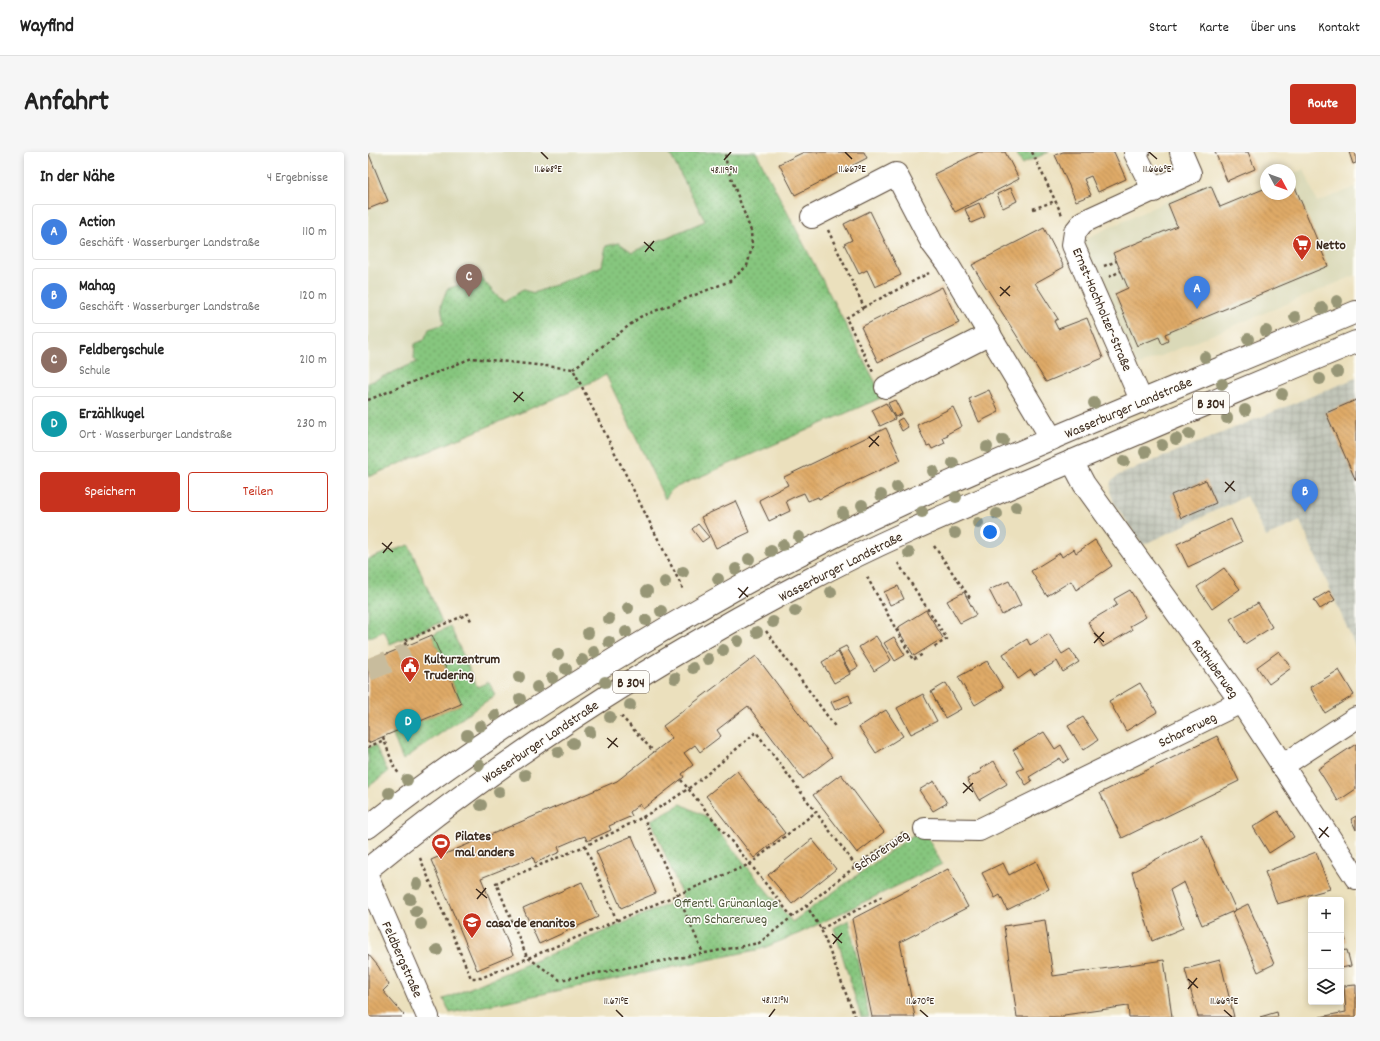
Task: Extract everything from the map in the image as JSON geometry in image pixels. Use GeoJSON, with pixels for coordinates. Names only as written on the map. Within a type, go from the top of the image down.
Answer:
{"type":"FeatureCollection","features":[{"type":"Feature","properties":{"kind":"main road"},"geometry":{"type":"LineString","coordinates":[[1138,152],[1135,153],[1154,191]]}},
{"type":"Feature","properties":{"kind":"main road","name":"Ernst-Hochholzer-Straße"},"geometry":{"type":"LineString","coordinates":[[1142,402],[1073,245],[1075,232],[1083,222],[1154,191],[1190,173],[1180,152]]}},
{"type":"Feature","properties":{"kind":"main road"},"geometry":{"type":"LineString","coordinates":[[816,215],[896,174],[932,243],[947,263],[1052,439]]}},
{"type":"Feature","properties":{"kind":"main road","name":"Wasserburger Landstraße"},"geometry":{"type":"LineString","coordinates":[[368,828],[396,805],[518,718],[687,615],[796,556],[898,506],[1052,439],[1356,312]]}},
{"type":"Feature","properties":{"kind":"main road"},"geometry":{"type":"LineString","coordinates":[[886,387],[990,334]]}},
{"type":"Feature","properties":{"kind":"main road","name":"Wasserburger Landstraße"},"geometry":{"type":"LineString","coordinates":[[368,869],[474,785],[601,700],[700,640],[810,579],[915,528],[1356,342]]}},
{"type":"Feature","properties":{"kind":"main road","name":"Rothuberweg"},"geometry":{"type":"LineString","coordinates":[[1072,461],[1084,484],[1241,702],[1356,878]]}},
{"type":"Feature","properties":{"kind":"main road","name":"Scharerweg"},"geometry":{"type":"LineString","coordinates":[[925,829],[979,830],[1241,702]]}},
{"type":"Feature","properties":{"kind":"main road"},"geometry":{"type":"LineString","coordinates":[[1282,766],[1356,718]]}},
{"type":"Feature","properties":{"kind":"main road","name":"Feldbergstraße"},"geometry":{"type":"LineString","coordinates":[[368,879],[428,1017]]}},
{"type":"Feature","properties":{"kind":"path"},"geometry":{"type":"LineString","coordinates":[[368,400],[472,358],[573,370],[640,317],[730,281],[747,266],[752,247],[751,231],[727,167],[725,152]]}},
{"type":"Feature","properties":{"kind":"path"},"geometry":{"type":"LineString","coordinates":[[1032,152],[1061,215],[1075,232]]}},
{"type":"Feature","properties":{"kind":"path"},"geometry":{"type":"LineString","coordinates":[[1033,209],[1055,201]]}},
{"type":"Feature","properties":{"kind":"path"},"geometry":{"type":"LineString","coordinates":[[816,215],[864,307]]}},
{"type":"Feature","properties":{"kind":"path"},"geometry":{"type":"LineString","coordinates":[[1101,267],[1117,261]]}},
{"type":"Feature","properties":{"kind":"path"},"geometry":{"type":"LineString","coordinates":[[886,387],[881,389],[846,318],[947,263]]}},
{"type":"Feature","properties":{"kind":"path"},"geometry":{"type":"LineString","coordinates":[[573,370],[683,589]]}},
{"type":"Feature","properties":{"kind":"path"},"geometry":{"type":"LineString","coordinates":[[934,546],[970,598]]}},
{"type":"Feature","properties":{"kind":"path"},"geometry":{"type":"LineString","coordinates":[[898,564],[947,639],[934,647]]}},
{"type":"Feature","properties":{"kind":"path"},"geometry":{"type":"LineString","coordinates":[[867,577],[913,660],[924,654]]}},
{"type":"Feature","properties":{"kind":"path"},"geometry":{"type":"LineString","coordinates":[[406,645],[404,641],[468,614],[471,621]]}},
{"type":"Feature","properties":{"kind":"path"},"geometry":{"type":"LineString","coordinates":[[766,631],[836,728]]}},
{"type":"Feature","properties":{"kind":"path"},"geometry":{"type":"LineString","coordinates":[[621,716],[654,752]]}},
{"type":"Feature","properties":{"kind":"path"},"geometry":{"type":"LineString","coordinates":[[527,957],[496,884],[618,831],[689,788],[756,732],[817,811],[856,866]]}},
{"type":"Feature","properties":{"kind":"path"},"geometry":{"type":"LineString","coordinates":[[368,747],[383,739],[394,767],[400,775]]}},
{"type":"Feature","properties":{"kind":"path"},"geometry":{"type":"LineString","coordinates":[[681,780],[792,917]]}},
{"type":"Feature","properties":{"kind":"path"},"geometry":{"type":"LineString","coordinates":[[420,858],[470,978],[481,978],[527,957],[677,896],[750,864],[817,811]]}},
{"type":"Feature","properties":{"kind":"path"},"geometry":{"type":"LineString","coordinates":[[643,816],[702,953]]}},
{"type":"Feature","properties":{"kind":"path","name":"Scharerweg"},"geometry":{"type":"LineString","coordinates":[[527,957],[560,980],[760,943],[856,866],[910,828],[925,829]]}},
{"type":"Feature","properties":{"kind":"path"},"geometry":{"type":"LineString","coordinates":[[585,846],[617,921]]}},
{"type":"Feature","properties":{"kind":"path"},"geometry":{"type":"LineString","coordinates":[[821,929],[884,896]]}},
{"type":"Feature","properties":{"kind":"path"},"geometry":{"type":"LineString","coordinates":[[806,905],[821,929],[855,1017]]}},
{"type":"Feature","properties":{"kind":"shaded area"},"geometry":{"type":"Polygon","coordinates":[[[368,152],[684,152],[722,232],[368,383],[368,152]]]}},
{"type":"Feature","properties":{"kind":"shaded area"},"geometry":{"type":"Polygon","coordinates":[[[1304,169],[1317,202],[1356,187],[1356,275],[1137,366],[1080,241],[1211,181],[1222,204],[1260,188],[1260,200],[1296,200],[1296,172],[1304,169]]]}},
{"type":"Feature","properties":{"kind":"shaded area"},"geometry":{"type":"Polygon","coordinates":[[[1356,378],[1356,648],[1300,521],[1266,537],[1246,496],[1143,545],[1114,503],[1110,491],[1111,481],[1119,475],[1356,378]]]}},
{"type":"Feature","properties":{"kind":"green space"},"geometry":{"type":"Polygon","coordinates":[[[669,152],[756,152],[883,397],[672,489],[665,499],[606,375],[572,391],[368,477],[368,383],[417,362],[414,359],[415,344],[424,340],[429,329],[444,324],[441,305],[447,289],[481,278],[498,297],[505,301],[523,290],[534,293],[602,266],[606,246],[619,243],[632,252],[705,221],[669,152]]]}},
{"type":"Feature","properties":{"kind":"green space"},"geometry":{"type":"Polygon","coordinates":[[[1016,152],[1049,152],[1022,164],[1016,152]]]}},
{"type":"Feature","properties":{"kind":"green space"},"geometry":{"type":"Polygon","coordinates":[[[409,545],[442,622],[390,644],[384,631],[368,638],[368,559],[409,545]]]}},
{"type":"Feature","properties":{"kind":"green space"},"geometry":{"type":"Polygon","coordinates":[[[450,626],[477,687],[489,682],[495,695],[403,760],[392,733],[461,704],[432,635],[450,626]]]}},
{"type":"Feature","properties":{"kind":"green space"},"geometry":{"type":"Polygon","coordinates":[[[375,745],[388,772],[368,787],[368,748],[375,745]]]}},
{"type":"Feature","properties":{"kind":"green space","name":"Offentl. Grünanlage am Scharerweg"},"geometry":{"type":"Polygon","coordinates":[[[681,804],[707,817],[792,922],[913,835],[926,835],[942,864],[800,933],[761,949],[450,1013],[444,999],[683,898],[651,820],[681,804]]]}},
{"type":"Feature","properties":{"kind":"green space"},"geometry":{"type":"Polygon","coordinates":[[[849,920],[869,1017],[861,1017],[834,928],[849,920]]]}},
{"type":"Feature","properties":{"kind":"building"},"geometry":{"type":"Polygon","coordinates":[[[368,152],[388,201],[368,209],[368,152]]]}},
{"type":"Feature","properties":{"kind":"building"},"geometry":{"type":"Polygon","coordinates":[[[804,152],[864,152],[867,158],[795,195],[779,164],[804,152]]]}},
{"type":"Feature","properties":{"kind":"building"},"geometry":{"type":"Polygon","coordinates":[[[979,152],[1005,152],[1019,179],[955,212],[934,174],[979,152]]]}},
{"type":"Feature","properties":{"kind":"building"},"geometry":{"type":"Polygon","coordinates":[[[1063,152],[1114,152],[1126,179],[1098,192],[1091,176],[1084,179],[1091,195],[1076,201],[1055,155],[1063,152]]]}},
{"type":"Feature","properties":{"kind":"building"},"geometry":{"type":"Polygon","coordinates":[[[1215,152],[1248,152],[1255,169],[1227,181],[1215,152]]]}},
{"type":"Feature","properties":{"kind":"building"},"geometry":{"type":"Polygon","coordinates":[[[1349,152],[1356,152],[1356,163],[1353,164],[1349,152]]]}},
{"type":"Feature","properties":{"kind":"building"},"geometry":{"type":"Polygon","coordinates":[[[1211,186],[1220,207],[1260,190],[1260,200],[1296,200],[1296,189],[1328,266],[1165,334],[1168,341],[1162,344],[1159,337],[1137,346],[1115,294],[1128,288],[1113,253],[1177,226],[1168,204],[1211,186]]]}},
{"type":"Feature","properties":{"kind":"building"},"geometry":{"type":"Polygon","coordinates":[[[1011,188],[1017,201],[1003,208],[997,194],[1011,188]]]}},
{"type":"Feature","properties":{"kind":"building"},"geometry":{"type":"Polygon","coordinates":[[[979,203],[985,217],[971,223],[965,209],[979,203]]]}},
{"type":"Feature","properties":{"kind":"building"},"geometry":{"type":"Polygon","coordinates":[[[870,211],[901,275],[875,287],[867,270],[859,274],[844,244],[852,240],[844,224],[870,211]]]}},
{"type":"Feature","properties":{"kind":"building"},"geometry":{"type":"Polygon","coordinates":[[[1044,228],[1064,267],[1035,283],[1058,319],[1054,321],[1058,329],[1087,318],[1103,358],[1046,382],[972,265],[1044,228]]]}},
{"type":"Feature","properties":{"kind":"building"},"geometry":{"type":"Polygon","coordinates":[[[942,287],[959,323],[878,362],[861,327],[942,287]]]}},
{"type":"Feature","properties":{"kind":"building"},"geometry":{"type":"Polygon","coordinates":[[[989,390],[999,412],[979,422],[969,399],[989,390]]]}},
{"type":"Feature","properties":{"kind":"building"},"geometry":{"type":"Polygon","coordinates":[[[895,400],[902,414],[895,417],[888,403],[895,400]]]}},
{"type":"Feature","properties":{"kind":"building"},"geometry":{"type":"Polygon","coordinates":[[[1356,400],[1356,481],[1326,413],[1356,400]]]}},
{"type":"Feature","properties":{"kind":"building"},"geometry":{"type":"Polygon","coordinates":[[[886,403],[895,419],[880,426],[872,410],[886,403]]]}},
{"type":"Feature","properties":{"kind":"building"},"geometry":{"type":"Polygon","coordinates":[[[953,407],[962,426],[947,434],[948,436],[943,438],[945,443],[932,449],[930,445],[927,446],[917,425],[953,407]]]}},
{"type":"Feature","properties":{"kind":"building"},"geometry":{"type":"Polygon","coordinates":[[[902,418],[908,427],[902,431],[897,421],[902,418]]]}},
{"type":"Feature","properties":{"kind":"building"},"geometry":{"type":"Polygon","coordinates":[[[886,428],[901,460],[819,499],[818,497],[808,501],[804,493],[794,497],[786,501],[790,511],[769,521],[759,500],[788,485],[784,477],[886,428]]]}},
{"type":"Feature","properties":{"kind":"building"},"geometry":{"type":"Polygon","coordinates":[[[1206,480],[1216,503],[1181,518],[1171,495],[1206,480]]]}},
{"type":"Feature","properties":{"kind":"building"},"geometry":{"type":"Polygon","coordinates":[[[736,501],[750,532],[716,548],[701,517],[736,501]]]}},
{"type":"Feature","properties":{"kind":"building"},"geometry":{"type":"Polygon","coordinates":[[[1231,519],[1242,542],[1188,567],[1177,544],[1231,519]]]}},
{"type":"Feature","properties":{"kind":"building"},"geometry":{"type":"Polygon","coordinates":[[[698,524],[709,537],[702,542],[692,529],[698,524]]]}},
{"type":"Feature","properties":{"kind":"building"},"geometry":{"type":"Polygon","coordinates":[[[1095,540],[1112,566],[1076,590],[1071,581],[1047,596],[1031,571],[1060,553],[1062,557],[1074,549],[1076,553],[1095,540]]]}},
{"type":"Feature","properties":{"kind":"building"},"geometry":{"type":"Polygon","coordinates":[[[1224,568],[1240,589],[1212,609],[1197,587],[1224,568]]]}},
{"type":"Feature","properties":{"kind":"building"},"geometry":{"type":"Polygon","coordinates":[[[1009,581],[1021,605],[1002,615],[989,590],[1009,581]]]}},
{"type":"Feature","properties":{"kind":"building"},"geometry":{"type":"Polygon","coordinates":[[[898,586],[904,599],[890,605],[884,592],[898,586]]]}},
{"type":"Feature","properties":{"kind":"building"},"geometry":{"type":"Polygon","coordinates":[[[1130,590],[1146,617],[1130,626],[1132,630],[1103,647],[1088,622],[1117,605],[1114,599],[1130,590]]]}},
{"type":"Feature","properties":{"kind":"building"},"geometry":{"type":"Polygon","coordinates":[[[1329,591],[1335,600],[1320,609],[1314,600],[1329,591]]]}},
{"type":"Feature","properties":{"kind":"building"},"geometry":{"type":"Polygon","coordinates":[[[964,592],[976,615],[960,623],[947,601],[964,592]]]}},
{"type":"Feature","properties":{"kind":"building"},"geometry":{"type":"Polygon","coordinates":[[[1258,603],[1272,627],[1245,644],[1230,619],[1258,603]]]}},
{"type":"Feature","properties":{"kind":"building"},"geometry":{"type":"Polygon","coordinates":[[[926,610],[943,638],[914,656],[897,628],[926,610]]]}},
{"type":"Feature","properties":{"kind":"building"},"geometry":{"type":"Polygon","coordinates":[[[1049,634],[1062,654],[1070,649],[1079,662],[1063,672],[1057,661],[1034,675],[1031,670],[1018,679],[1003,654],[1027,639],[1030,645],[1049,634]]]}},
{"type":"Feature","properties":{"kind":"building","name":"Kulturzentrum Trudering"},"geometry":{"type":"Polygon","coordinates":[[[432,635],[461,704],[368,743],[368,662],[432,635]]]}},
{"type":"Feature","properties":{"kind":"building"},"geometry":{"type":"Polygon","coordinates":[[[876,636],[891,660],[874,671],[859,647],[876,636]]]}},
{"type":"Feature","properties":{"kind":"building"},"geometry":{"type":"Polygon","coordinates":[[[894,637],[905,655],[895,661],[884,643],[894,637]]]}},
{"type":"Feature","properties":{"kind":"building"},"geometry":{"type":"Polygon","coordinates":[[[846,646],[858,667],[850,672],[838,650],[846,646]]]}},
{"type":"Feature","properties":{"kind":"building"},"geometry":{"type":"Polygon","coordinates":[[[1279,651],[1291,668],[1269,684],[1257,667],[1279,651]]]}},
{"type":"Feature","properties":{"kind":"building"},"geometry":{"type":"Polygon","coordinates":[[[838,652],[850,674],[834,683],[822,662],[838,652]]]}},
{"type":"Feature","properties":{"kind":"building"},"geometry":{"type":"Polygon","coordinates":[[[756,656],[832,757],[803,779],[748,706],[717,730],[721,736],[700,752],[695,745],[684,753],[693,765],[682,774],[684,777],[643,809],[640,804],[630,812],[632,816],[609,826],[611,830],[587,841],[585,836],[558,847],[560,852],[535,863],[533,857],[481,878],[513,955],[477,970],[431,860],[617,781],[672,738],[663,726],[756,656]]]}},
{"type":"Feature","properties":{"kind":"building"},"geometry":{"type":"Polygon","coordinates":[[[987,661],[1003,688],[975,705],[958,677],[987,661]]]}},
{"type":"Feature","properties":{"kind":"building"},"geometry":{"type":"Polygon","coordinates":[[[1339,670],[1354,695],[1325,713],[1310,687],[1339,670]]]}},
{"type":"Feature","properties":{"kind":"building"},"geometry":{"type":"Polygon","coordinates":[[[946,683],[961,709],[945,718],[931,692],[946,683]]]}},
{"type":"Feature","properties":{"kind":"building"},"geometry":{"type":"Polygon","coordinates":[[[1140,683],[1157,712],[1126,731],[1109,701],[1140,683]]]}},
{"type":"Feature","properties":{"kind":"building"},"geometry":{"type":"Polygon","coordinates":[[[923,694],[937,721],[911,734],[897,708],[923,694]]]}},
{"type":"Feature","properties":{"kind":"building"},"geometry":{"type":"Polygon","coordinates":[[[849,695],[852,703],[835,710],[831,702],[849,695]]]}},
{"type":"Feature","properties":{"kind":"building"},"geometry":{"type":"Polygon","coordinates":[[[886,710],[903,736],[876,753],[859,727],[886,710]]]}},
{"type":"Feature","properties":{"kind":"building"},"geometry":{"type":"Polygon","coordinates":[[[1083,717],[1098,740],[1083,750],[1068,726],[1083,717]]]}},
{"type":"Feature","properties":{"kind":"building"},"geometry":{"type":"Polygon","coordinates":[[[1044,732],[1055,749],[1061,745],[1069,759],[1063,763],[1060,758],[1029,777],[1032,781],[1026,785],[1017,771],[1024,768],[1013,750],[1044,732]]]}},
{"type":"Feature","properties":{"kind":"building"},"geometry":{"type":"Polygon","coordinates":[[[1217,736],[1239,781],[1122,838],[1100,793],[1217,736]]]}},
{"type":"Feature","properties":{"kind":"building"},"geometry":{"type":"Polygon","coordinates":[[[1356,744],[1356,789],[1338,801],[1318,769],[1356,744]]]}},
{"type":"Feature","properties":{"kind":"building"},"geometry":{"type":"Polygon","coordinates":[[[994,761],[1007,784],[979,800],[967,779],[982,771],[980,769],[994,761]]]}},
{"type":"Feature","properties":{"kind":"building"},"geometry":{"type":"Polygon","coordinates":[[[737,771],[785,833],[754,858],[706,796],[737,771]]]}},
{"type":"Feature","properties":{"kind":"building"},"geometry":{"type":"Polygon","coordinates":[[[841,774],[884,832],[857,853],[813,795],[841,774]]]}},
{"type":"Feature","properties":{"kind":"building"},"geometry":{"type":"Polygon","coordinates":[[[934,781],[947,803],[933,811],[919,790],[934,781]]]}},
{"type":"Feature","properties":{"kind":"building"},"geometry":{"type":"Polygon","coordinates":[[[1278,811],[1294,837],[1269,853],[1253,827],[1278,811]]]}},
{"type":"Feature","properties":{"kind":"building"},"geometry":{"type":"Polygon","coordinates":[[[1356,816],[1356,830],[1351,819],[1356,816]]]}},
{"type":"Feature","properties":{"kind":"building"},"geometry":{"type":"Polygon","coordinates":[[[1202,835],[1236,910],[1202,925],[1184,882],[1170,890],[1183,928],[1152,941],[1132,872],[1202,835]]]}},
{"type":"Feature","properties":{"kind":"building"},"geometry":{"type":"Polygon","coordinates":[[[632,836],[656,893],[621,908],[596,851],[632,836]]]}},
{"type":"Feature","properties":{"kind":"building"},"geometry":{"type":"Polygon","coordinates":[[[812,839],[836,869],[792,904],[768,875],[812,839]]]}},
{"type":"Feature","properties":{"kind":"building"},"geometry":{"type":"Polygon","coordinates":[[[1316,852],[1330,889],[1277,904],[1265,872],[1316,852]]]}},
{"type":"Feature","properties":{"kind":"building"},"geometry":{"type":"Polygon","coordinates":[[[1036,861],[1049,889],[1007,910],[1000,895],[995,898],[982,873],[1003,863],[1009,875],[1036,861]]]}},
{"type":"Feature","properties":{"kind":"building"},"geometry":{"type":"Polygon","coordinates":[[[948,869],[968,907],[900,942],[915,1017],[872,1017],[852,919],[948,869]]]}},
{"type":"Feature","properties":{"kind":"building"},"geometry":{"type":"Polygon","coordinates":[[[582,882],[598,917],[539,944],[523,908],[582,882]]]}},
{"type":"Feature","properties":{"kind":"building"},"geometry":{"type":"Polygon","coordinates":[[[1248,904],[1274,964],[1258,972],[1232,912],[1248,904]]]}},
{"type":"Feature","properties":{"kind":"building"},"geometry":{"type":"Polygon","coordinates":[[[1045,920],[1053,976],[1164,960],[1172,1017],[1129,1017],[1128,1006],[1064,1015],[1064,1017],[1017,1017],[1004,926],[1045,920]]]}},
{"type":"Feature","properties":{"kind":"building"},"geometry":{"type":"Polygon","coordinates":[[[1344,950],[1347,950],[1351,966],[1344,967],[1344,950]]]}},
{"type":"Feature","properties":{"kind":"building"},"geometry":{"type":"Polygon","coordinates":[[[368,954],[378,966],[389,985],[383,991],[404,1015],[402,1017],[368,1017],[368,954]]]}},
{"type":"Feature","properties":{"kind":"building"},"geometry":{"type":"Polygon","coordinates":[[[1220,960],[1234,1017],[1198,1017],[1185,969],[1220,960]]]}},
{"type":"Feature","properties":{"kind":"building"},"geometry":{"type":"Polygon","coordinates":[[[1356,985],[1356,1017],[1320,1017],[1346,1012],[1344,986],[1356,985]]]}},
{"type":"Feature","properties":{"kind":"building"},"geometry":{"type":"Polygon","coordinates":[[[1277,1012],[1278,1017],[1260,1017],[1277,1012]]]}},
{"type":"Feature","properties":{"kind":"tunnel"},"geometry":{"type":"LineString","coordinates":[[368,670],[410,653]]}},
{"type":"Feature","properties":{"kind":"place","name":"Netto"},"geometry":{"type":"Point","coordinates":[1302,261]}},
{"type":"Feature","properties":{"kind":"place","name":"Feldbergschule"},"geometry":{"type":"Point","coordinates":[469,297]}},
{"type":"Feature","properties":{"kind":"place","name":"Action"},"geometry":{"type":"Point","coordinates":[1197,309]}},
{"type":"Feature","properties":{"kind":"place","name":"Mahag"},"geometry":{"type":"Point","coordinates":[1305,512]}},
{"type":"Feature","properties":{"kind":"place","name":"Kulturzentrum Trudering"},"geometry":{"type":"Point","coordinates":[410,683]}},
{"type":"Feature","properties":{"kind":"place","name":"Erzählkugel"},"geometry":{"type":"Point","coordinates":[408,742]}},
{"type":"Feature","properties":{"kind":"place","name":"Pilates mal anders"},"geometry":{"type":"Point","coordinates":[441,860]}},
{"type":"Feature","properties":{"kind":"place","name":"casa de enanitos"},"geometry":{"type":"Point","coordinates":[472,939]}}]}
